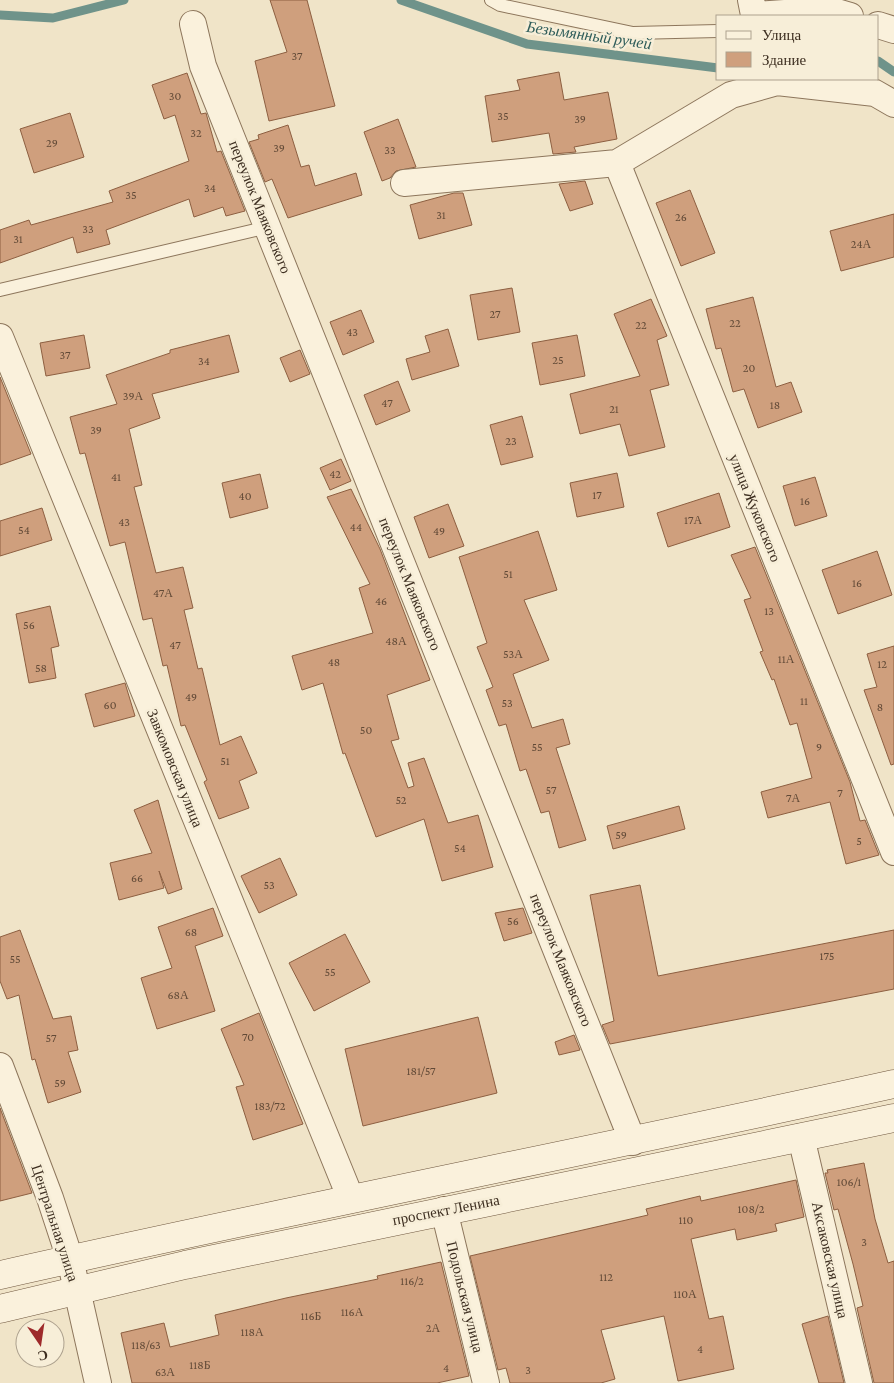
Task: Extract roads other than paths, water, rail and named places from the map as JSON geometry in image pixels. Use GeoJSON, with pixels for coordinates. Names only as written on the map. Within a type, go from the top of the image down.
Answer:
{"type":"FeatureCollection","features":[{"type":"Feature","properties":{"kind":"main road","name":"проспект Ленина"},"geometry":{"type":"LineString","coordinates":[[0,1275],[633,1142],[894,1084]]}},
{"type":"Feature","properties":{"kind":"main road","name":"проспект Ленина"},"geometry":{"type":"LineString","coordinates":[[0,1309],[185,1265],[894,1118]]}},
{"type":"Feature","properties":{"kind":"street"},"geometry":{"type":"LineString","coordinates":[[752,10],[830,10],[847,15]]}},
{"type":"Feature","properties":{"kind":"street","name":"переулок Маяковского"},"geometry":{"type":"LineString","coordinates":[[193,24],[203,66],[633,1142]]}},
{"type":"Feature","properties":{"kind":"street"},"geometry":{"type":"LineString","coordinates":[[879,25],[894,30]]}},
{"type":"Feature","properties":{"kind":"street"},"geometry":{"type":"LineString","coordinates":[[404,183],[616,163],[731,95],[777,82],[875,94],[894,104]]}},
{"type":"Feature","properties":{"kind":"street","name":"улица Жуковского"},"geometry":{"type":"LineString","coordinates":[[616,163],[894,852]]}},
{"type":"Feature","properties":{"kind":"street","name":"Завкомовская улица"},"geometry":{"type":"LineString","coordinates":[[0,337],[351,1200]]}},
{"type":"Feature","properties":{"kind":"street","name":"Центральная улица"},"geometry":{"type":"LineString","coordinates":[[0,1066],[50,1198],[70,1259],[98,1383]]}},
{"type":"Feature","properties":{"kind":"street","name":"Аксаковская улица"},"geometry":{"type":"LineString","coordinates":[[800,1137],[859,1383]]}},
{"type":"Feature","properties":{"kind":"street","name":"Подольская улица"},"geometry":{"type":"LineString","coordinates":[[444,1210],[486,1383]]}},
{"type":"Feature","properties":{"kind":"lane"},"geometry":{"type":"LineString","coordinates":[[492,0],[500,5],[632,33],[716,31]]}},
{"type":"Feature","properties":{"kind":"lane"},"geometry":{"type":"LineString","coordinates":[[0,290],[268,227]]}},
{"type":"Feature","properties":{"kind":"waterway","name":"Безымянный ручей"},"geometry":{"type":"LineString","coordinates":[[0,15],[53,18],[124,0]]}},
{"type":"Feature","properties":{"kind":"waterway","name":"Безымянный ручей"},"geometry":{"type":"LineString","coordinates":[[401,0],[527,44],[716,68]]}},
{"type":"Feature","properties":{"kind":"waterway","name":"Безымянный ручей"},"geometry":{"type":"LineString","coordinates":[[879,62],[894,72]]}}]}
